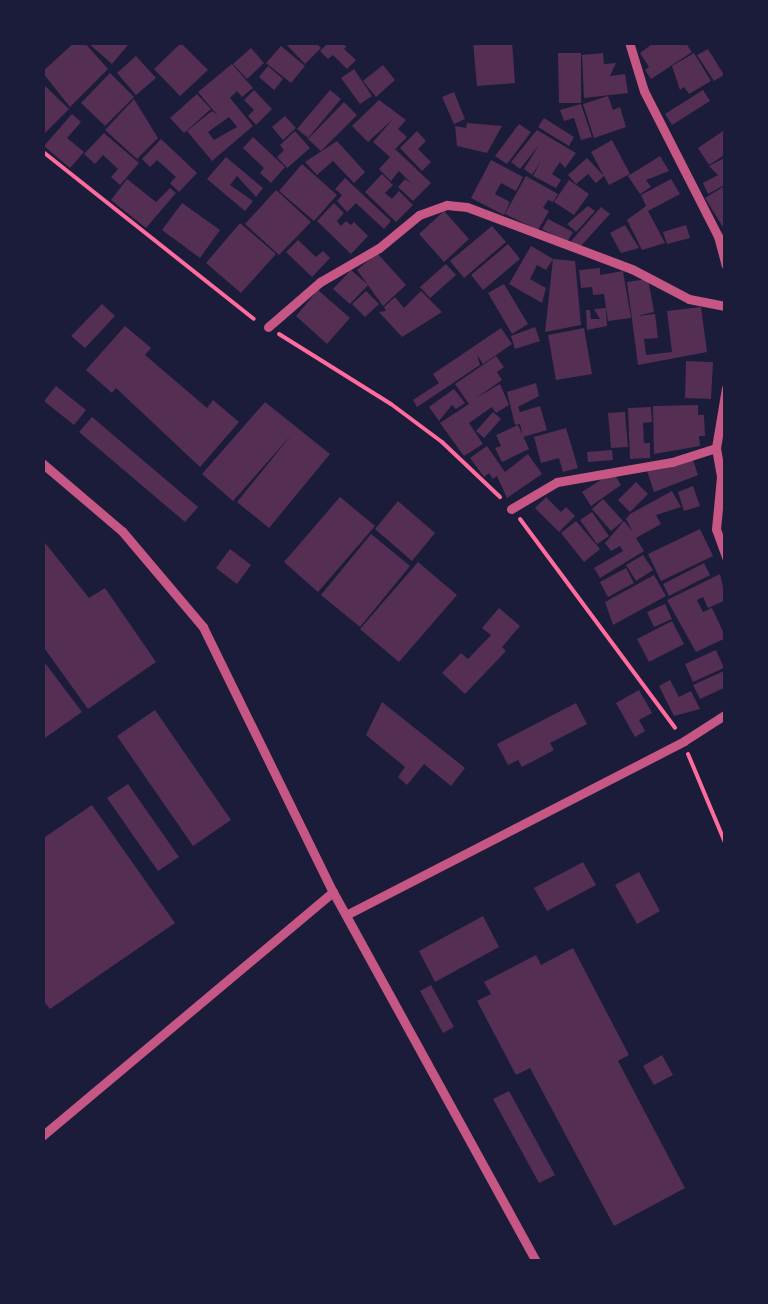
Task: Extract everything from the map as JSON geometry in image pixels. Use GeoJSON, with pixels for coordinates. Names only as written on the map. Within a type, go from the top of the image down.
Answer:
{"type":"FeatureCollection","features":[{"type":"Feature","properties":{"kind":"street"},"geometry":{"type":"LineString","coordinates":[[629,42],[644,91],[718,236],[726,265]]}},
{"type":"Feature","properties":{"kind":"street"},"geometry":{"type":"LineString","coordinates":[[268,327],[320,282],[379,248],[419,215],[447,205],[467,207],[632,269],[690,299],[726,306]]}},
{"type":"Feature","properties":{"kind":"street"},"geometry":{"type":"LineString","coordinates":[[726,388],[716,448],[720,478],[716,529],[726,557]]}},
{"type":"Feature","properties":{"kind":"street"},"geometry":{"type":"LineString","coordinates":[[511,508],[557,482],[672,462],[716,448]]}},
{"type":"Feature","properties":{"kind":"street"},"geometry":{"type":"LineString","coordinates":[[42,463],[122,530],[203,626],[333,892],[536,1262]]}},
{"type":"Feature","properties":{"kind":"street"},"geometry":{"type":"LineString","coordinates":[[346,914],[684,741],[726,714]]}},
{"type":"Feature","properties":{"kind":"street"},"geometry":{"type":"LineString","coordinates":[[42,1136],[333,892]]}},
{"type":"Feature","properties":{"kind":"path"},"geometry":{"type":"LineString","coordinates":[[42,150],[268,327],[391,404],[442,442],[511,508],[684,741],[708,812],[726,845]]}},
{"type":"Feature","properties":{"kind":"building"},"geometry":{"type":"Polygon","coordinates":[[[75,42],[84,42],[108,69],[70,107],[42,72],[75,42]]]}},
{"type":"Feature","properties":{"kind":"building"},"geometry":{"type":"Polygon","coordinates":[[[87,42],[125,42],[128,45],[112,64],[87,42]]]}},
{"type":"Feature","properties":{"kind":"building"},"geometry":{"type":"Polygon","coordinates":[[[284,42],[315,42],[321,48],[305,64],[284,42]]]}},
{"type":"Feature","properties":{"kind":"building"},"geometry":{"type":"Polygon","coordinates":[[[329,42],[347,46],[344,49],[356,60],[347,69],[333,55],[328,59],[320,51],[329,42]]]}},
{"type":"Feature","properties":{"kind":"building"},"geometry":{"type":"Polygon","coordinates":[[[473,42],[512,42],[515,83],[477,86],[473,42]]]}},
{"type":"Feature","properties":{"kind":"building"},"geometry":{"type":"Polygon","coordinates":[[[655,42],[685,42],[692,52],[651,79],[640,53],[655,42]]]}},
{"type":"Feature","properties":{"kind":"building"},"geometry":{"type":"Polygon","coordinates":[[[181,43],[208,70],[180,96],[154,69],[181,43]]]}},
{"type":"Feature","properties":{"kind":"building"},"geometry":{"type":"Polygon","coordinates":[[[281,46],[305,66],[291,83],[266,63],[281,46]]]}},
{"type":"Feature","properties":{"kind":"building"},"geometry":{"type":"Polygon","coordinates":[[[251,48],[264,63],[247,79],[233,64],[251,48]]]}},
{"type":"Feature","properties":{"kind":"building"},"geometry":{"type":"Polygon","coordinates":[[[708,49],[724,75],[714,81],[697,55],[708,49]]]}},
{"type":"Feature","properties":{"kind":"building"},"geometry":{"type":"Polygon","coordinates":[[[558,53],[581,53],[581,103],[559,103],[558,53]]]}},
{"type":"Feature","properties":{"kind":"building"},"geometry":{"type":"Polygon","coordinates":[[[603,53],[604,64],[616,63],[610,76],[625,74],[628,93],[584,98],[582,55],[603,53]]]}},
{"type":"Feature","properties":{"kind":"building"},"geometry":{"type":"Polygon","coordinates":[[[694,53],[711,81],[689,94],[684,87],[680,90],[672,66],[694,53]]]}},
{"type":"Feature","properties":{"kind":"building"},"geometry":{"type":"Polygon","coordinates":[[[136,56],[156,78],[136,95],[117,73],[136,56]]]}},
{"type":"Feature","properties":{"kind":"building"},"geometry":{"type":"Polygon","coordinates":[[[232,64],[253,88],[242,97],[237,91],[230,98],[253,126],[212,161],[187,131],[212,111],[218,116],[198,92],[232,64]],[[229,117],[208,132],[214,140],[237,127],[229,117]]]}},
{"type":"Feature","properties":{"kind":"building"},"geometry":{"type":"Polygon","coordinates":[[[383,65],[395,80],[376,97],[363,81],[383,65]]]}},
{"type":"Feature","properties":{"kind":"building"},"geometry":{"type":"Polygon","coordinates":[[[268,66],[283,79],[274,90],[259,77],[268,66]]]}},
{"type":"Feature","properties":{"kind":"building"},"geometry":{"type":"Polygon","coordinates":[[[354,69],[372,96],[360,104],[341,78],[354,69]]]}},
{"type":"Feature","properties":{"kind":"building"},"geometry":{"type":"Polygon","coordinates":[[[110,73],[134,97],[105,126],[81,103],[110,73]]]}},
{"type":"Feature","properties":{"kind":"building"},"geometry":{"type":"Polygon","coordinates":[[[42,83],[69,109],[42,136],[42,83]]]}},
{"type":"Feature","properties":{"kind":"building"},"geometry":{"type":"Polygon","coordinates":[[[254,90],[272,109],[256,125],[248,116],[254,110],[244,100],[254,90]]]}},
{"type":"Feature","properties":{"kind":"building"},"geometry":{"type":"Polygon","coordinates":[[[330,90],[341,99],[308,138],[297,129],[330,90]]]}},
{"type":"Feature","properties":{"kind":"building"},"geometry":{"type":"Polygon","coordinates":[[[703,90],[710,101],[672,125],[665,114],[703,90]]]}},
{"type":"Feature","properties":{"kind":"building"},"geometry":{"type":"Polygon","coordinates":[[[454,92],[465,119],[454,124],[442,97],[454,92]]]}},
{"type":"Feature","properties":{"kind":"building"},"geometry":{"type":"Polygon","coordinates":[[[197,94],[211,109],[184,133],[170,118],[197,94]]]}},
{"type":"Feature","properties":{"kind":"building"},"geometry":{"type":"Polygon","coordinates":[[[608,96],[613,110],[620,107],[626,127],[594,138],[583,104],[608,96]]]}},
{"type":"Feature","properties":{"kind":"building"},"geometry":{"type":"Polygon","coordinates":[[[134,99],[158,138],[137,159],[105,130],[134,99]]]}},
{"type":"Feature","properties":{"kind":"building"},"geometry":{"type":"Polygon","coordinates":[[[379,100],[406,120],[398,129],[407,137],[395,149],[431,183],[413,201],[398,187],[405,179],[412,184],[399,171],[391,181],[379,169],[390,157],[373,142],[393,119],[368,142],[352,126],[379,100]]]}},
{"type":"Feature","properties":{"kind":"building"},"geometry":{"type":"Polygon","coordinates":[[[344,102],[357,115],[321,151],[308,139],[344,102]]]}},
{"type":"Feature","properties":{"kind":"building"},"geometry":{"type":"Polygon","coordinates":[[[581,104],[592,137],[581,140],[574,118],[564,121],[560,110],[581,104]]]}},
{"type":"Feature","properties":{"kind":"building"},"geometry":{"type":"Polygon","coordinates":[[[72,114],[81,122],[67,138],[84,152],[70,168],[44,146],[72,114]]]}},
{"type":"Feature","properties":{"kind":"building"},"geometry":{"type":"Polygon","coordinates":[[[285,116],[296,128],[283,140],[272,127],[285,116]]]}},
{"type":"Feature","properties":{"kind":"building"},"geometry":{"type":"Polygon","coordinates":[[[544,118],[574,137],[569,146],[538,127],[544,118]]]}},
{"type":"Feature","properties":{"kind":"building"},"geometry":{"type":"Polygon","coordinates":[[[467,123],[502,126],[487,153],[457,146],[455,126],[466,128],[467,123]]]}},
{"type":"Feature","properties":{"kind":"building"},"geometry":{"type":"Polygon","coordinates":[[[519,124],[531,132],[507,164],[495,156],[519,124]]]}},
{"type":"Feature","properties":{"kind":"building"},"geometry":{"type":"Polygon","coordinates":[[[726,129],[726,154],[709,165],[698,148],[726,129]]]}},
{"type":"Feature","properties":{"kind":"building"},"geometry":{"type":"Polygon","coordinates":[[[537,130],[576,153],[565,168],[560,162],[552,174],[561,180],[556,188],[533,176],[541,161],[532,175],[524,169],[539,145],[520,169],[511,162],[537,130]]]}},
{"type":"Feature","properties":{"kind":"building"},"geometry":{"type":"Polygon","coordinates":[[[295,131],[310,148],[287,168],[277,157],[284,150],[280,145],[295,131]]]}},
{"type":"Feature","properties":{"kind":"building"},"geometry":{"type":"Polygon","coordinates":[[[417,131],[426,141],[418,149],[431,162],[422,171],[400,148],[417,131]]]}},
{"type":"Feature","properties":{"kind":"building"},"geometry":{"type":"Polygon","coordinates":[[[104,133],[139,163],[120,185],[111,177],[118,169],[103,155],[95,164],[84,154],[104,133]]]}},
{"type":"Feature","properties":{"kind":"building"},"geometry":{"type":"Polygon","coordinates":[[[253,137],[285,167],[271,183],[260,173],[264,168],[243,148],[253,137]]]}},
{"type":"Feature","properties":{"kind":"building"},"geometry":{"type":"Polygon","coordinates":[[[161,139],[197,173],[179,192],[170,183],[176,177],[157,160],[150,167],[142,159],[161,139]]]}},
{"type":"Feature","properties":{"kind":"building"},"geometry":{"type":"Polygon","coordinates":[[[612,140],[630,174],[609,185],[591,152],[612,140]]]}},
{"type":"Feature","properties":{"kind":"building"},"geometry":{"type":"Polygon","coordinates":[[[337,141],[365,172],[354,183],[333,161],[317,175],[305,162],[337,141]]]}},
{"type":"Feature","properties":{"kind":"building"},"geometry":{"type":"Polygon","coordinates":[[[660,156],[669,171],[646,180],[651,187],[640,194],[628,176],[660,156]]]}},
{"type":"Feature","properties":{"kind":"building"},"geometry":{"type":"Polygon","coordinates":[[[226,157],[263,188],[256,197],[237,176],[230,185],[253,201],[245,211],[207,179],[226,157]]]}},
{"type":"Feature","properties":{"kind":"building"},"geometry":{"type":"Polygon","coordinates":[[[726,157],[726,184],[708,194],[703,183],[718,175],[709,166],[726,157]]]}},
{"type":"Feature","properties":{"kind":"building"},"geometry":{"type":"Polygon","coordinates":[[[587,158],[604,176],[596,183],[588,174],[576,184],[568,175],[587,158]]]}},
{"type":"Feature","properties":{"kind":"building"},"geometry":{"type":"Polygon","coordinates":[[[491,160],[523,177],[516,191],[501,183],[495,194],[510,202],[504,215],[471,198],[491,160]]]}},
{"type":"Feature","properties":{"kind":"building"},"geometry":{"type":"Polygon","coordinates":[[[302,164],[337,195],[314,221],[279,191],[302,164]]]}},
{"type":"Feature","properties":{"kind":"building"},"geometry":{"type":"Polygon","coordinates":[[[382,174],[393,185],[385,193],[392,199],[399,191],[413,205],[396,222],[365,192],[382,174]]]}},
{"type":"Feature","properties":{"kind":"building"},"geometry":{"type":"Polygon","coordinates":[[[526,176],[558,194],[543,208],[549,211],[538,230],[505,214],[526,176]]]}},
{"type":"Feature","properties":{"kind":"building"},"geometry":{"type":"Polygon","coordinates":[[[345,178],[391,221],[384,229],[356,203],[347,212],[337,201],[342,195],[335,189],[345,178]]]}},
{"type":"Feature","properties":{"kind":"building"},"geometry":{"type":"Polygon","coordinates":[[[127,179],[156,202],[170,188],[176,193],[146,228],[111,200],[127,179]]]}},
{"type":"Feature","properties":{"kind":"building"},"geometry":{"type":"Polygon","coordinates":[[[671,179],[680,194],[648,211],[665,243],[642,250],[627,220],[646,206],[641,195],[671,179]]]}},
{"type":"Feature","properties":{"kind":"building"},"geometry":{"type":"Polygon","coordinates":[[[569,180],[589,194],[574,215],[554,202],[569,180]]]}},
{"type":"Feature","properties":{"kind":"building"},"geometry":{"type":"Polygon","coordinates":[[[726,185],[726,225],[723,227],[705,198],[726,185]]]}},
{"type":"Feature","properties":{"kind":"building"},"geometry":{"type":"Polygon","coordinates":[[[276,190],[311,222],[279,255],[245,224],[276,190]]]}},
{"type":"Feature","properties":{"kind":"building"},"geometry":{"type":"Polygon","coordinates":[[[182,203],[220,230],[200,258],[162,230],[182,203]]]}},
{"type":"Feature","properties":{"kind":"building"},"geometry":{"type":"Polygon","coordinates":[[[334,203],[344,213],[337,221],[341,226],[346,221],[351,225],[354,222],[368,236],[351,254],[317,221],[334,203]]]}},
{"type":"Feature","properties":{"kind":"building"},"geometry":{"type":"Polygon","coordinates":[[[588,206],[595,211],[576,232],[567,224],[588,206]]]}},
{"type":"Feature","properties":{"kind":"building"},"geometry":{"type":"Polygon","coordinates":[[[601,207],[610,214],[579,248],[571,241],[601,207]]]}},
{"type":"Feature","properties":{"kind":"building"},"geometry":{"type":"Polygon","coordinates":[[[444,211],[469,239],[444,262],[419,234],[444,211]]]}},
{"type":"Feature","properties":{"kind":"building"},"geometry":{"type":"Polygon","coordinates":[[[548,219],[573,232],[567,242],[542,229],[548,219]]]}},
{"type":"Feature","properties":{"kind":"building"},"geometry":{"type":"Polygon","coordinates":[[[240,223],[276,254],[241,293],[206,263],[240,223]]]}},
{"type":"Feature","properties":{"kind":"building"},"geometry":{"type":"Polygon","coordinates":[[[625,225],[639,248],[621,253],[610,233],[625,225]]]}},
{"type":"Feature","properties":{"kind":"building"},"geometry":{"type":"Polygon","coordinates":[[[686,225],[690,238],[667,244],[663,232],[686,225]]]}},
{"type":"Feature","properties":{"kind":"building"},"geometry":{"type":"Polygon","coordinates":[[[492,226],[506,242],[464,278],[450,261],[492,226]]]}},
{"type":"Feature","properties":{"kind":"building"},"geometry":{"type":"Polygon","coordinates":[[[298,240],[316,257],[323,251],[330,258],[312,277],[286,252],[298,240]]]}},
{"type":"Feature","properties":{"kind":"building"},"geometry":{"type":"Polygon","coordinates":[[[508,244],[520,259],[483,290],[471,275],[508,244]]]}},
{"type":"Feature","properties":{"kind":"building"},"geometry":{"type":"Polygon","coordinates":[[[531,246],[553,259],[546,270],[537,265],[530,279],[546,288],[542,303],[509,284],[531,246]]]}},
{"type":"Feature","properties":{"kind":"building"},"geometry":{"type":"Polygon","coordinates":[[[377,253],[406,285],[383,306],[357,270],[377,253]]]}},
{"type":"Feature","properties":{"kind":"building"},"geometry":{"type":"Polygon","coordinates":[[[553,259],[575,261],[581,325],[545,332],[553,259]]]}},
{"type":"Feature","properties":{"kind":"building"},"geometry":{"type":"Polygon","coordinates":[[[446,264],[456,275],[430,298],[420,287],[446,264]]]}},
{"type":"Feature","properties":{"kind":"building"},"geometry":{"type":"Polygon","coordinates":[[[600,268],[600,275],[623,271],[631,318],[608,321],[604,294],[593,295],[592,287],[581,288],[579,270],[600,268]]]}},
{"type":"Feature","properties":{"kind":"building"},"geometry":{"type":"Polygon","coordinates":[[[351,270],[368,285],[350,304],[333,289],[351,270]]]}},
{"type":"Feature","properties":{"kind":"building"},"geometry":{"type":"Polygon","coordinates":[[[648,279],[654,312],[637,316],[655,314],[658,338],[644,339],[646,355],[672,352],[667,311],[701,307],[707,352],[638,365],[627,282],[648,279]]]}},
{"type":"Feature","properties":{"kind":"building"},"geometry":{"type":"Polygon","coordinates":[[[504,284],[528,324],[512,334],[488,293],[504,284]]]}},
{"type":"Feature","properties":{"kind":"building"},"geometry":{"type":"Polygon","coordinates":[[[318,290],[350,318],[327,344],[296,316],[318,290]]]}},
{"type":"Feature","properties":{"kind":"building"},"geometry":{"type":"Polygon","coordinates":[[[366,291],[379,304],[365,317],[352,304],[366,291]]]}},
{"type":"Feature","properties":{"kind":"building"},"geometry":{"type":"Polygon","coordinates":[[[421,291],[442,312],[402,337],[379,312],[386,311],[384,307],[395,297],[404,308],[421,291]]]}},
{"type":"Feature","properties":{"kind":"building"},"geometry":{"type":"Polygon","coordinates":[[[102,304],[115,316],[85,348],[71,336],[102,304]]]}},
{"type":"Feature","properties":{"kind":"building"},"geometry":{"type":"Polygon","coordinates":[[[606,308],[607,326],[587,330],[586,310],[590,310],[591,319],[600,319],[594,309],[606,308]]]}},
{"type":"Feature","properties":{"kind":"building"},"geometry":{"type":"Polygon","coordinates":[[[125,326],[151,348],[145,355],[207,408],[213,400],[239,422],[200,467],[116,388],[112,393],[86,370],[125,326]]]}},
{"type":"Feature","properties":{"kind":"building"},"geometry":{"type":"Polygon","coordinates":[[[535,327],[540,341],[515,349],[511,336],[535,327]]]}},
{"type":"Feature","properties":{"kind":"building"},"geometry":{"type":"Polygon","coordinates":[[[501,328],[512,344],[483,364],[477,355],[480,365],[417,407],[413,400],[439,383],[433,374],[501,328]]]}},
{"type":"Feature","properties":{"kind":"building"},"geometry":{"type":"Polygon","coordinates":[[[584,328],[592,374],[556,380],[548,335],[584,328]]]}},
{"type":"Feature","properties":{"kind":"building"},"geometry":{"type":"Polygon","coordinates":[[[496,356],[504,367],[497,372],[502,380],[476,398],[500,384],[509,405],[496,413],[492,407],[469,423],[483,444],[464,456],[440,423],[469,404],[455,384],[496,356]]]}},
{"type":"Feature","properties":{"kind":"building"},"geometry":{"type":"Polygon","coordinates":[[[686,361],[713,362],[711,399],[685,398],[686,361]]]}},
{"type":"Feature","properties":{"kind":"building"},"geometry":{"type":"Polygon","coordinates":[[[536,383],[539,396],[518,407],[520,412],[540,406],[547,430],[523,437],[520,424],[515,425],[507,392],[536,383]]]}},
{"type":"Feature","properties":{"kind":"building"},"geometry":{"type":"Polygon","coordinates":[[[56,386],[86,410],[74,425],[44,401],[56,386]]]}},
{"type":"Feature","properties":{"kind":"building"},"geometry":{"type":"Polygon","coordinates":[[[454,389],[465,403],[456,409],[452,405],[439,421],[429,407],[454,389]]]}},
{"type":"Feature","properties":{"kind":"building"},"geometry":{"type":"Polygon","coordinates":[[[265,402],[330,454],[269,528],[237,502],[293,433],[233,501],[202,474],[265,402]]]}},
{"type":"Feature","properties":{"kind":"building"},"geometry":{"type":"Polygon","coordinates":[[[698,405],[698,415],[704,415],[705,436],[699,436],[700,446],[654,454],[653,406],[698,405]]]}},
{"type":"Feature","properties":{"kind":"building"},"geometry":{"type":"Polygon","coordinates":[[[651,407],[652,422],[643,423],[650,458],[630,459],[628,408],[651,407]]]}},
{"type":"Feature","properties":{"kind":"building"},"geometry":{"type":"Polygon","coordinates":[[[493,412],[501,419],[484,438],[476,431],[493,412]]]}},
{"type":"Feature","properties":{"kind":"building"},"geometry":{"type":"Polygon","coordinates":[[[625,412],[628,447],[611,448],[608,413],[625,412]]]}},
{"type":"Feature","properties":{"kind":"building"},"geometry":{"type":"Polygon","coordinates":[[[92,417],[198,507],[185,522],[79,432],[92,417]]]}},
{"type":"Feature","properties":{"kind":"building"},"geometry":{"type":"Polygon","coordinates":[[[518,425],[529,449],[502,462],[495,448],[501,446],[496,435],[518,425]]]}},
{"type":"Feature","properties":{"kind":"building"},"geometry":{"type":"Polygon","coordinates":[[[566,428],[578,468],[563,472],[559,458],[541,463],[534,437],[566,428]]]}},
{"type":"Feature","properties":{"kind":"building"},"geometry":{"type":"Polygon","coordinates":[[[487,446],[505,472],[528,454],[542,474],[507,498],[497,476],[493,479],[489,473],[484,477],[470,458],[487,446]]]}},
{"type":"Feature","properties":{"kind":"building"},"geometry":{"type":"Polygon","coordinates":[[[612,450],[613,460],[588,462],[587,452],[612,450]]]}},
{"type":"Feature","properties":{"kind":"building"},"geometry":{"type":"Polygon","coordinates":[[[692,457],[698,475],[654,492],[647,471],[692,457]]]}},
{"type":"Feature","properties":{"kind":"building"},"geometry":{"type":"Polygon","coordinates":[[[613,472],[621,485],[591,506],[582,492],[613,472]]]}},
{"type":"Feature","properties":{"kind":"building"},"geometry":{"type":"Polygon","coordinates":[[[636,482],[648,494],[630,512],[618,500],[636,482]]]}},
{"type":"Feature","properties":{"kind":"building"},"geometry":{"type":"Polygon","coordinates":[[[693,486],[700,506],[684,511],[678,492],[693,486]]]}},
{"type":"Feature","properties":{"kind":"building"},"geometry":{"type":"Polygon","coordinates":[[[672,491],[681,507],[656,515],[661,524],[636,538],[644,551],[600,578],[594,568],[623,551],[620,546],[611,551],[605,543],[624,521],[633,532],[626,519],[630,514],[672,491]]]}},
{"type":"Feature","properties":{"kind":"building"},"geometry":{"type":"Polygon","coordinates":[[[340,497],[375,526],[318,592],[284,562],[340,497]]]}},
{"type":"Feature","properties":{"kind":"building"},"geometry":{"type":"Polygon","coordinates":[[[546,497],[561,512],[566,507],[575,516],[559,532],[535,508],[546,497]]]}},
{"type":"Feature","properties":{"kind":"building"},"geometry":{"type":"Polygon","coordinates":[[[603,499],[623,521],[611,531],[592,509],[603,499]]]}},
{"type":"Feature","properties":{"kind":"building"},"geometry":{"type":"Polygon","coordinates":[[[398,501],[435,533],[412,561],[375,529],[398,501]]]}},
{"type":"Feature","properties":{"kind":"building"},"geometry":{"type":"Polygon","coordinates":[[[592,512],[609,536],[597,544],[580,520],[592,512]]]}},
{"type":"Feature","properties":{"kind":"building"},"geometry":{"type":"Polygon","coordinates":[[[576,521],[600,549],[584,562],[561,533],[576,521]]]}},
{"type":"Feature","properties":{"kind":"building"},"geometry":{"type":"Polygon","coordinates":[[[700,529],[713,556],[661,581],[648,554],[700,529]]]}},
{"type":"Feature","properties":{"kind":"building"},"geometry":{"type":"Polygon","coordinates":[[[371,534],[410,566],[360,627],[321,595],[371,534]]]}},
{"type":"Feature","properties":{"kind":"building"},"geometry":{"type":"Polygon","coordinates":[[[42,539],[89,598],[105,588],[156,662],[88,709],[42,645],[42,539]]]}},
{"type":"Feature","properties":{"kind":"building"},"geometry":{"type":"Polygon","coordinates":[[[230,549],[251,565],[237,584],[216,568],[230,549]]]}},
{"type":"Feature","properties":{"kind":"building"},"geometry":{"type":"Polygon","coordinates":[[[643,555],[653,570],[636,581],[626,565],[643,555]]]}},
{"type":"Feature","properties":{"kind":"building"},"geometry":{"type":"Polygon","coordinates":[[[418,562],[457,595],[399,662],[360,629],[418,562]]]}},
{"type":"Feature","properties":{"kind":"building"},"geometry":{"type":"Polygon","coordinates":[[[704,563],[710,575],[669,596],[663,584],[704,563]]]}},
{"type":"Feature","properties":{"kind":"building"},"geometry":{"type":"Polygon","coordinates":[[[626,568],[634,583],[608,597],[600,582],[626,568]]]}},
{"type":"Feature","properties":{"kind":"building"},"geometry":{"type":"Polygon","coordinates":[[[720,574],[726,600],[708,608],[703,597],[697,600],[703,612],[712,608],[726,638],[696,652],[667,600],[720,574]]]}},
{"type":"Feature","properties":{"kind":"building"},"geometry":{"type":"Polygon","coordinates":[[[654,575],[666,596],[613,625],[605,602],[654,575]]]}},
{"type":"Feature","properties":{"kind":"building"},"geometry":{"type":"Polygon","coordinates":[[[665,604],[672,619],[654,627],[647,612],[665,604]]]}},
{"type":"Feature","properties":{"kind":"building"},"geometry":{"type":"Polygon","coordinates":[[[499,608],[520,626],[502,647],[506,651],[465,694],[442,673],[461,653],[468,659],[491,635],[482,628],[499,608]]]}},
{"type":"Feature","properties":{"kind":"building"},"geometry":{"type":"Polygon","coordinates":[[[672,621],[684,644],[649,662],[637,639],[672,621]]]}},
{"type":"Feature","properties":{"kind":"building"},"geometry":{"type":"Polygon","coordinates":[[[716,650],[724,668],[693,682],[685,664],[716,650]]]}},
{"type":"Feature","properties":{"kind":"building"},"geometry":{"type":"Polygon","coordinates":[[[42,659],[82,712],[42,740],[42,659]]]}},
{"type":"Feature","properties":{"kind":"building"},"geometry":{"type":"Polygon","coordinates":[[[726,670],[726,687],[700,699],[693,685],[726,670]]]}},
{"type":"Feature","properties":{"kind":"building"},"geometry":{"type":"Polygon","coordinates":[[[670,680],[679,697],[691,691],[700,709],[674,716],[659,686],[670,680]]]}},
{"type":"Feature","properties":{"kind":"building"},"geometry":{"type":"Polygon","coordinates":[[[639,690],[652,713],[639,720],[645,731],[635,737],[616,703],[639,690]]]}},
{"type":"Feature","properties":{"kind":"building"},"geometry":{"type":"Polygon","coordinates":[[[382,702],[465,768],[451,786],[424,764],[407,785],[398,777],[405,767],[366,735],[382,702]]]}},
{"type":"Feature","properties":{"kind":"building"},"geometry":{"type":"Polygon","coordinates":[[[576,703],[587,724],[550,743],[554,750],[522,767],[518,760],[508,765],[497,744],[576,703]]]}},
{"type":"Feature","properties":{"kind":"building"},"geometry":{"type":"Polygon","coordinates":[[[155,710],[231,820],[193,846],[117,736],[155,710]]]}},
{"type":"Feature","properties":{"kind":"building"},"geometry":{"type":"Polygon","coordinates":[[[128,784],[179,857],[158,871],[107,798],[128,784]]]}},
{"type":"Feature","properties":{"kind":"building"},"geometry":{"type":"Polygon","coordinates":[[[92,805],[175,923],[50,1009],[42,999],[42,839],[92,805]]]}},
{"type":"Feature","properties":{"kind":"building"},"geometry":{"type":"Polygon","coordinates":[[[583,862],[596,885],[547,911],[534,888],[583,862]]]}},
{"type":"Feature","properties":{"kind":"building"},"geometry":{"type":"Polygon","coordinates":[[[639,872],[660,911],[637,924],[615,885],[639,872]]]}},
{"type":"Feature","properties":{"kind":"building"},"geometry":{"type":"Polygon","coordinates":[[[483,916],[499,947],[435,982],[419,951],[483,916]]]}},
{"type":"Feature","properties":{"kind":"building"},"geometry":{"type":"Polygon","coordinates":[[[573,948],[629,1055],[618,1061],[685,1188],[614,1226],[530,1068],[516,1075],[477,1001],[491,994],[484,982],[536,955],[541,965],[573,948]]]}},
{"type":"Feature","properties":{"kind":"building"},"geometry":{"type":"Polygon","coordinates":[[[431,985],[454,1027],[443,1033],[420,991],[431,985]]]}},
{"type":"Feature","properties":{"kind":"building"},"geometry":{"type":"Polygon","coordinates":[[[662,1055],[673,1075],[654,1085],[643,1066],[662,1055]]]}},
{"type":"Feature","properties":{"kind":"building"},"geometry":{"type":"Polygon","coordinates":[[[509,1091],[555,1175],[539,1183],[493,1099],[509,1091]]]}}]}
